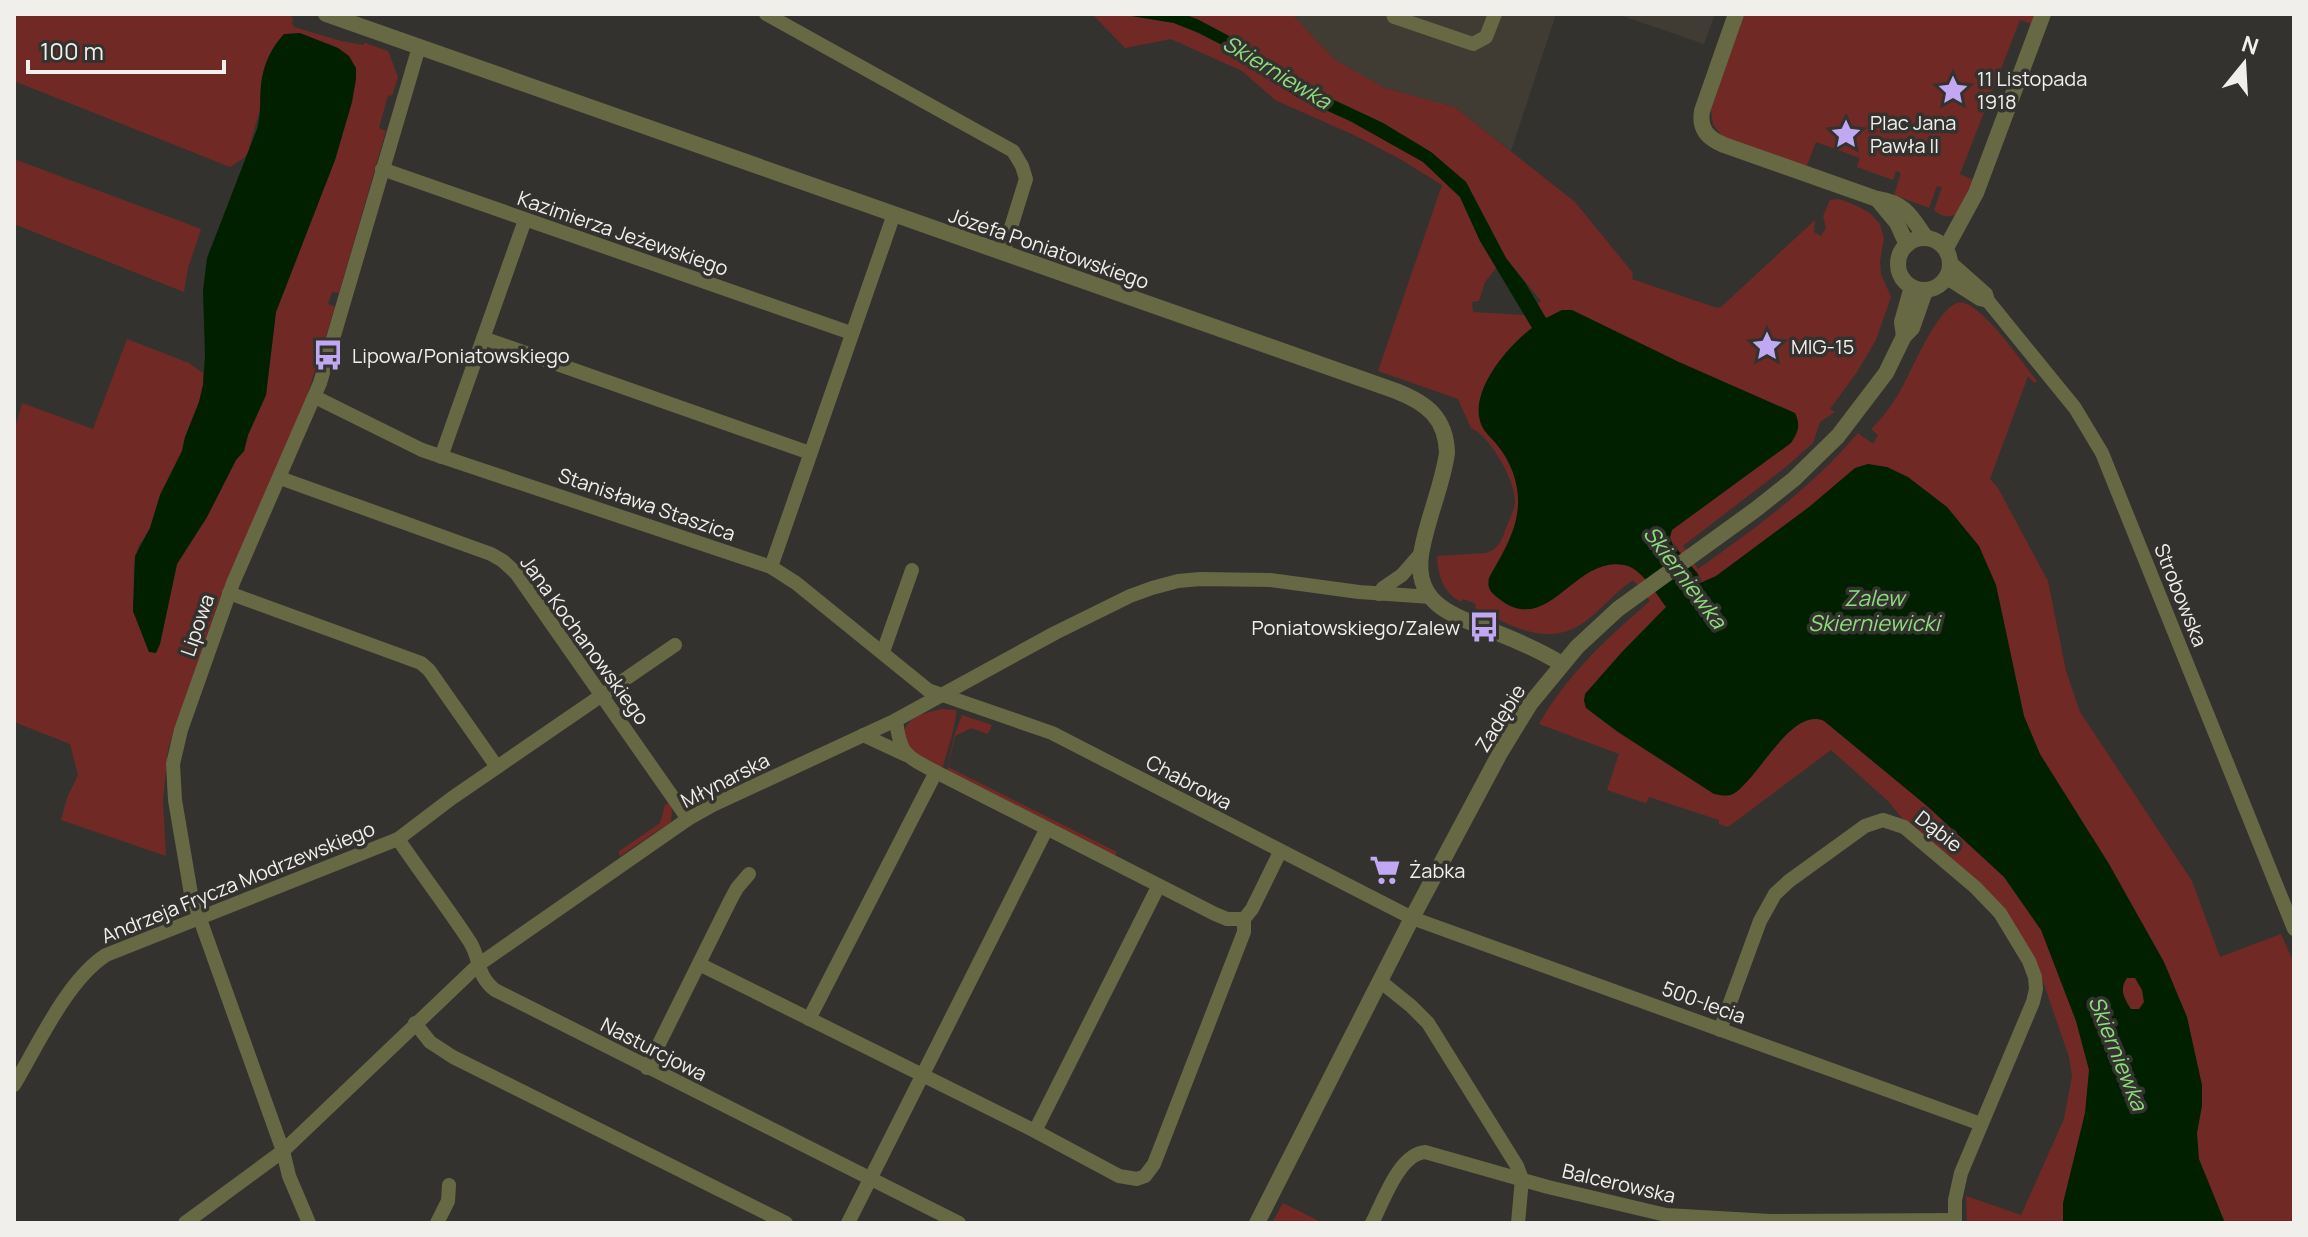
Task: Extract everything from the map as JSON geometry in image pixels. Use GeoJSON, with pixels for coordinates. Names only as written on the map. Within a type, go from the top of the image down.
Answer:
{"type":"FeatureCollection","features":[{"type":"Feature","properties":{"kind":"street","name":"Józefa Poniatowskiego"},"geometry":{"type":"LineString","coordinates":[[326,14],[1396,391],[1422,403],[1441,425],[1447,443],[1422,552],[1422,580],[1431,597]]}},
{"type":"Feature","properties":{"kind":"street"},"geometry":{"type":"LineString","coordinates":[[766,14],[1013,151],[1026,179],[1003,253]]}},
{"type":"Feature","properties":{"kind":"street"},"geometry":{"type":"LineString","coordinates":[[1393,14],[1394,17],[1473,44],[1486,37],[1495,14]]}},
{"type":"Feature","properties":{"kind":"street"},"geometry":{"type":"LineString","coordinates":[[1736,14],[1702,111],[1702,125],[1707,135],[1724,145],[1889,201],[1904,209],[1926,238]]}},
{"type":"Feature","properties":{"kind":"street"},"geometry":{"type":"LineString","coordinates":[[1948,263],[1933,240],[1918,239],[1907,245],[1900,254],[1899,270],[1902,277],[1918,289],[1939,286],[1976,193],[2043,14]]}},
{"type":"Feature","properties":{"kind":"street","name":"Lipowa"},"geometry":{"type":"LineString","coordinates":[[309,1223],[289,1176],[283,1151],[199,920],[187,873],[175,800],[173,764],[181,730],[229,593],[315,397],[419,47]]}},
{"type":"Feature","properties":{"kind":"street","name":"Kazimierza Jeżewskiego"},"geometry":{"type":"LineString","coordinates":[[382,169],[851,333]]}},
{"type":"Feature","properties":{"kind":"street"},"geometry":{"type":"LineString","coordinates":[[1877,199],[1897,223],[1907,245]]}},
{"type":"Feature","properties":{"kind":"street"},"geometry":{"type":"LineString","coordinates":[[771,567],[894,214]]}},
{"type":"Feature","properties":{"kind":"street"},"geometry":{"type":"LineString","coordinates":[[441,457],[525,220]]}},
{"type":"Feature","properties":{"kind":"street","name":"Strobowska"},"geometry":{"type":"LineString","coordinates":[[1948,263],[1981,288],[1988,301],[2075,408],[2102,454],[2294,929]]}},
{"type":"Feature","properties":{"kind":"street","name":"Zadębie"},"geometry":{"type":"LineString","coordinates":[[1257,1223],[1412,918],[1530,704],[1586,638],[1642,591],[1765,502],[1822,452],[1852,419],[1886,373],[1904,336],[1902,322],[1918,289]]}},
{"type":"Feature","properties":{"kind":"street"},"geometry":{"type":"LineString","coordinates":[[483,338],[810,453]]}},
{"type":"Feature","properties":{"kind":"street","name":"Stanisława Staszica"},"geometry":{"type":"LineString","coordinates":[[315,397],[409,445],[441,457],[771,567],[796,583],[919,683],[940,695]]}},
{"type":"Feature","properties":{"kind":"street","name":"Jana Kochanowskiego"},"geometry":{"type":"LineString","coordinates":[[280,478],[503,561],[516,573],[688,819]]}},
{"type":"Feature","properties":{"kind":"street"},"geometry":{"type":"LineString","coordinates":[[1379,594],[1402,575],[1422,552]]}},
{"type":"Feature","properties":{"kind":"street"},"geometry":{"type":"LineString","coordinates":[[883,652],[912,570]]}},
{"type":"Feature","properties":{"kind":"street","name":"Młynarska"},"geometry":{"type":"LineString","coordinates":[[185,1223],[283,1151],[478,965],[688,819],[896,720],[1055,633],[1130,596],[1178,581],[1270,580],[1379,594],[1431,597]]}},
{"type":"Feature","properties":{"kind":"street"},"geometry":{"type":"LineString","coordinates":[[229,593],[421,663],[497,767]]}},
{"type":"Feature","properties":{"kind":"street"},"geometry":{"type":"LineString","coordinates":[[1431,597],[1445,611],[1529,646],[1562,664]]}},
{"type":"Feature","properties":{"kind":"street","name":"Andrzeja Frycza Modrzewskiego"},"geometry":{"type":"LineString","coordinates":[[14,1085],[81,976],[95,962],[398,839],[675,645]]}},
{"type":"Feature","properties":{"kind":"street","name":"Chabrowa"},"geometry":{"type":"LineString","coordinates":[[940,695],[1052,733],[1412,918]]}},
{"type":"Feature","properties":{"kind":"street"},"geometry":{"type":"LineString","coordinates":[[896,720],[900,745],[906,755]]}},
{"type":"Feature","properties":{"kind":"street"},"geometry":{"type":"LineString","coordinates":[[863,735],[1158,887],[1227,919],[1244,919]]}},
{"type":"Feature","properties":{"kind":"street"},"geometry":{"type":"LineString","coordinates":[[809,1019],[936,772]]}},
{"type":"Feature","properties":{"kind":"street","name":"Dąbie"},"geometry":{"type":"LineString","coordinates":[[1720,1030],[1760,921],[1781,887],[1865,826],[1883,820],[1904,827],[1975,887],[2000,913],[2029,961],[2035,977],[2033,1002],[1957,1185],[1955,1222]]}},
{"type":"Feature","properties":{"kind":"street"},"geometry":{"type":"LineString","coordinates":[[848,1223],[1046,830]]}},
{"type":"Feature","properties":{"kind":"street","name":"Nasturcjowa"},"geometry":{"type":"LineString","coordinates":[[398,839],[471,943],[485,983],[495,990],[959,1223]]}},
{"type":"Feature","properties":{"kind":"street"},"geometry":{"type":"LineString","coordinates":[[699,964],[1119,1176],[1137,1179],[1145,1176],[1154,1164],[1244,932],[1244,919],[1280,852]]}},
{"type":"Feature","properties":{"kind":"street"},"geometry":{"type":"LineString","coordinates":[[647,1068],[737,888],[749,874]]}},
{"type":"Feature","properties":{"kind":"street"},"geometry":{"type":"LineString","coordinates":[[1035,1131],[1158,887]]}},
{"type":"Feature","properties":{"kind":"street","name":"500-lecia"},"geometry":{"type":"LineString","coordinates":[[1412,918],[1981,1124]]}},
{"type":"Feature","properties":{"kind":"street"},"geometry":{"type":"LineString","coordinates":[[1380,981],[1428,1023],[1517,1166],[1522,1179],[1518,1223]]}},
{"type":"Feature","properties":{"kind":"street"},"geometry":{"type":"LineString","coordinates":[[415,1023],[430,1042],[453,1057],[786,1223]]}},
{"type":"Feature","properties":{"kind":"street","name":"Balcerowska"},"geometry":{"type":"LineString","coordinates":[[1372,1223],[1403,1163],[1417,1152],[1434,1153],[1635,1210],[1693,1218],[1955,1222]]}},
{"type":"Feature","properties":{"kind":"street"},"geometry":{"type":"LineString","coordinates":[[437,1223],[448,1201],[449,1185]]}},
{"type":"Feature","properties":{"kind":"shaded area"},"geometry":{"type":"Polygon","coordinates":[[[14,14],[285,14],[293,17],[294,27],[388,51],[398,77],[392,96],[388,95],[379,128],[386,131],[339,293],[332,292],[328,304],[335,307],[306,399],[218,603],[168,749],[163,801],[166,856],[61,820],[78,775],[70,744],[14,722],[14,432],[22,403],[93,429],[127,339],[189,363],[203,373],[199,402],[182,451],[160,495],[150,528],[138,547],[134,565],[133,611],[149,652],[160,644],[177,564],[244,451],[266,395],[276,312],[335,160],[352,102],[338,48],[328,43],[261,105],[248,152],[230,167],[14,81],[14,14]]]}},
{"type":"Feature","properties":{"kind":"shaded area"},"geometry":{"type":"Polygon","coordinates":[[[1092,14],[1119,14],[1174,23],[1198,33],[1222,45],[1297,97],[1350,121],[1423,162],[1460,197],[1480,241],[1497,267],[1485,282],[1479,301],[1472,302],[1473,312],[1523,315],[1541,301],[1506,258],[1466,182],[1431,152],[1383,123],[1302,85],[1246,45],[1183,14],[1292,14],[1335,60],[1385,88],[1455,107],[1575,202],[1633,273],[1632,279],[1717,308],[1815,220],[1814,232],[1821,236],[1826,228],[1823,216],[1830,200],[1839,199],[1870,213],[1880,224],[1884,238],[1881,274],[1891,297],[1876,340],[1830,409],[1835,412],[1820,422],[1813,443],[1683,546],[1698,569],[1802,489],[1858,433],[1873,444],[1878,435],[1871,429],[1893,402],[1938,320],[1947,310],[1956,303],[1965,303],[1984,316],[2037,381],[2034,383],[2028,376],[1990,479],[1998,488],[2048,581],[2066,671],[2080,712],[2192,881],[2220,957],[2281,934],[2294,963],[2294,1223],[1967,1223],[1966,1196],[2021,1215],[2064,1119],[2072,1076],[2069,1057],[2039,970],[2003,906],[1905,822],[1888,801],[1831,750],[1728,827],[1719,824],[1719,820],[1649,797],[1646,803],[1607,790],[1619,754],[1539,724],[1562,689],[1589,658],[1650,601],[1633,580],[1576,627],[1547,634],[1518,628],[1475,608],[1476,604],[1463,599],[1461,602],[1443,583],[1437,556],[1486,553],[1493,549],[1502,539],[1515,501],[1511,482],[1500,460],[1486,440],[1471,428],[1458,399],[1378,371],[1442,185],[1356,136],[1275,100],[1242,71],[1171,39],[1125,48],[1092,14]]]}},
{"type":"Feature","properties":{"kind":"shaded area"},"geometry":{"type":"Polygon","coordinates":[[[1292,14],[1556,14],[1511,151],[1455,107],[1385,88],[1334,60],[1292,14]]]}},
{"type":"Feature","properties":{"kind":"shaded area"},"geometry":{"type":"Polygon","coordinates":[[[1617,14],[1715,14],[1704,44],[1617,14]]]}},
{"type":"Feature","properties":{"kind":"shaded area","name":"Plac Jana Pawła II"},"geometry":{"type":"Polygon","coordinates":[[[1744,14],[2036,14],[2032,24],[2020,20],[1960,174],[1973,180],[1958,213],[1946,216],[1934,210],[1942,187],[1937,186],[1929,208],[1894,195],[1901,173],[1896,171],[1893,180],[1857,167],[1860,158],[1816,142],[1806,168],[1723,137],[1713,125],[1711,110],[1744,14]]]}},
{"type":"Feature","properties":{"kind":"shaded area"},"geometry":{"type":"Polygon","coordinates":[[[14,159],[201,229],[184,292],[14,224],[14,159]]]}},
{"type":"Feature","properties":{"kind":"shaded area"},"geometry":{"type":"Polygon","coordinates":[[[942,709],[956,710],[956,716],[942,770],[907,747],[904,732],[914,718],[942,709]]]}},
{"type":"Feature","properties":{"kind":"shaded area"},"geometry":{"type":"Polygon","coordinates":[[[962,715],[992,725],[988,734],[971,728],[955,736],[948,767],[1117,852],[1114,858],[947,771],[954,736],[962,715]]]}},
{"type":"Feature","properties":{"kind":"shaded area"},"geometry":{"type":"Polygon","coordinates":[[[669,803],[671,822],[620,856],[618,852],[660,823],[665,805],[669,803]]]}},
{"type":"Feature","properties":{"kind":"shaded area"},"geometry":{"type":"Polygon","coordinates":[[[1283,1203],[1323,1223],[1272,1223],[1283,1203]]]}},
{"type":"Feature","properties":{"kind":"water","name":"Zalew Skierniewicki"},"geometry":{"type":"Polygon","coordinates":[[[1119,14],[1183,14],[1197,19],[1246,45],[1302,85],[1383,123],[1431,152],[1466,182],[1506,258],[1546,318],[1562,310],[1572,310],[1795,413],[1798,429],[1791,443],[1672,530],[1672,543],[1698,574],[1700,583],[1716,576],[1809,507],[1855,468],[1868,464],[1887,467],[1908,477],[1947,507],[1979,546],[1996,585],[2024,716],[2040,754],[2109,864],[2164,962],[2187,1017],[2202,1085],[2197,1133],[2199,1159],[2225,1223],[2063,1223],[2063,1203],[2085,1113],[2089,1070],[2076,1021],[2041,930],[2004,877],[1927,806],[1824,721],[1812,719],[1800,724],[1776,746],[1743,786],[1733,794],[1724,796],[1714,794],[1586,708],[1585,694],[1666,607],[1642,576],[1624,565],[1606,565],[1590,572],[1547,603],[1532,609],[1516,608],[1490,590],[1489,578],[1515,524],[1518,496],[1516,481],[1503,452],[1480,421],[1481,396],[1486,382],[1503,357],[1532,328],[1480,241],[1460,197],[1423,162],[1350,121],[1297,97],[1222,45],[1174,23],[1119,14]],[[2127,978],[2123,994],[2131,1009],[2139,1009],[2144,1002],[2135,978],[2127,978]]]}},
{"type":"Feature","properties":{"kind":"water"},"geometry":{"type":"Polygon","coordinates":[[[300,33],[338,48],[349,56],[356,68],[352,102],[335,160],[276,312],[266,395],[244,451],[177,564],[160,644],[156,653],[149,652],[133,611],[135,556],[182,451],[199,402],[205,356],[203,291],[207,258],[257,129],[260,91],[268,57],[284,34],[300,33]]]}},
{"type":"Feature","properties":{"kind":"place","name":"11 Listopada 1918"},"geometry":{"type":"Point","coordinates":[1953,90]}},
{"type":"Feature","properties":{"kind":"place","name":"Plac Jana Pawła II"},"geometry":{"type":"Point","coordinates":[1846,134]}},
{"type":"Feature","properties":{"kind":"place","name":"MIG-15"},"geometry":{"type":"Point","coordinates":[1767,346]}},
{"type":"Feature","properties":{"kind":"place","name":"Lipowa/Poniatowskiego"},"geometry":{"type":"Point","coordinates":[328,355]}},
{"type":"Feature","properties":{"kind":"place","name":"Poniatowskiego/Zalew"},"geometry":{"type":"Point","coordinates":[1484,627]}},
{"type":"Feature","properties":{"kind":"place","name":"Żabka"},"geometry":{"type":"Point","coordinates":[1385,870]}},
{"type":"Feature","properties":{"kind":"water label","name":"Skierniewka"},"geometry":{"type":"Point","coordinates":[1277,72]}},
{"type":"Feature","properties":{"kind":"water label","name":"Skierniewka"},"geometry":{"type":"Point","coordinates":[1685,577]}},
{"type":"Feature","properties":{"kind":"water label","name":"Skierniewka"},"geometry":{"type":"Point","coordinates":[2118,1053]}}]}
